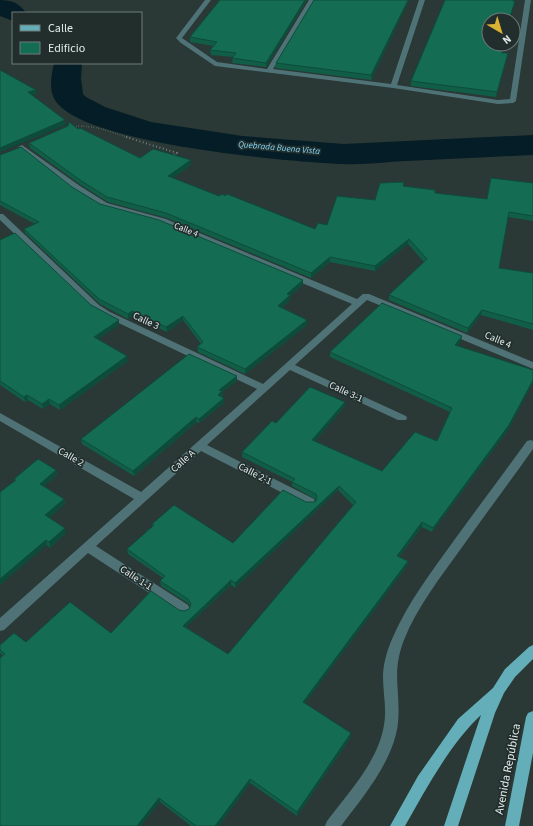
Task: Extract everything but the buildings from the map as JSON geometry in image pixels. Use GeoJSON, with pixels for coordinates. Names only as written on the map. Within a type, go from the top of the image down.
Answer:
{"type":"FeatureCollection","features":[{"type":"Feature","properties":{"kind":"main road"},"geometry":{"type":"LineString","coordinates":[[451,826],[488,713],[499,689],[510,673],[533,651]]}},
{"type":"Feature","properties":{"kind":"main road"},"geometry":{"type":"LineString","coordinates":[[397,826],[423,781],[463,722],[499,689]]}},
{"type":"Feature","properties":{"kind":"main road","name":"Avenida República"},"geometry":{"type":"LineString","coordinates":[[512,826],[533,717]]}},
{"type":"Feature","properties":{"kind":"street"},"geometry":{"type":"LineString","coordinates":[[208,0],[179,38],[215,64],[392,86],[498,102],[513,101],[528,0]]}},
{"type":"Feature","properties":{"kind":"street"},"geometry":{"type":"LineString","coordinates":[[269,71],[312,0]]}},
{"type":"Feature","properties":{"kind":"street"},"geometry":{"type":"LineString","coordinates":[[392,86],[422,0]]}},
{"type":"Feature","properties":{"kind":"street","name":"Calle 4"},"geometry":{"type":"LineString","coordinates":[[22,147],[77,188],[104,205],[163,221],[533,366]]}},
{"type":"Feature","properties":{"kind":"street","name":"Calle 3"},"geometry":{"type":"LineString","coordinates":[[0,216],[78,291],[107,314],[264,388]]}},
{"type":"Feature","properties":{"kind":"street","name":"Calle A"},"geometry":{"type":"LineString","coordinates":[[0,626],[362,300]]}},
{"type":"Feature","properties":{"kind":"street","name":"Calle 3-1"},"geometry":{"type":"LineString","coordinates":[[289,366],[402,418]]}},
{"type":"Feature","properties":{"kind":"street","name":"Calle 2"},"geometry":{"type":"LineString","coordinates":[[0,416],[142,498]]}},
{"type":"Feature","properties":{"kind":"street"},"geometry":{"type":"LineString","coordinates":[[332,826],[366,780],[390,732],[390,670],[393,654],[406,624],[425,589],[531,444],[533,445]]}},
{"type":"Feature","properties":{"kind":"street","name":"Calle 2-1"},"geometry":{"type":"LineString","coordinates":[[200,446],[310,502]]}},
{"type":"Feature","properties":{"kind":"street","name":"Calle 1-1"},"geometry":{"type":"LineString","coordinates":[[88,547],[184,610]]}},
{"type":"Feature","properties":{"kind":"path"},"geometry":{"type":"LineString","coordinates":[[66,128],[84,125],[96,127],[177,153],[171,157]]}},
{"type":"Feature","properties":{"kind":"waterway","name":"Quebrada Buena Vista"},"geometry":{"type":"LineString","coordinates":[[0,4],[12,12]]}},
{"type":"Feature","properties":{"kind":"waterway","name":"Quebrada Buena Vista"},"geometry":{"type":"LineString","coordinates":[[68,64],[66,78],[68,96],[75,104],[94,114],[146,131],[242,146],[344,154],[533,145]]}}]}
